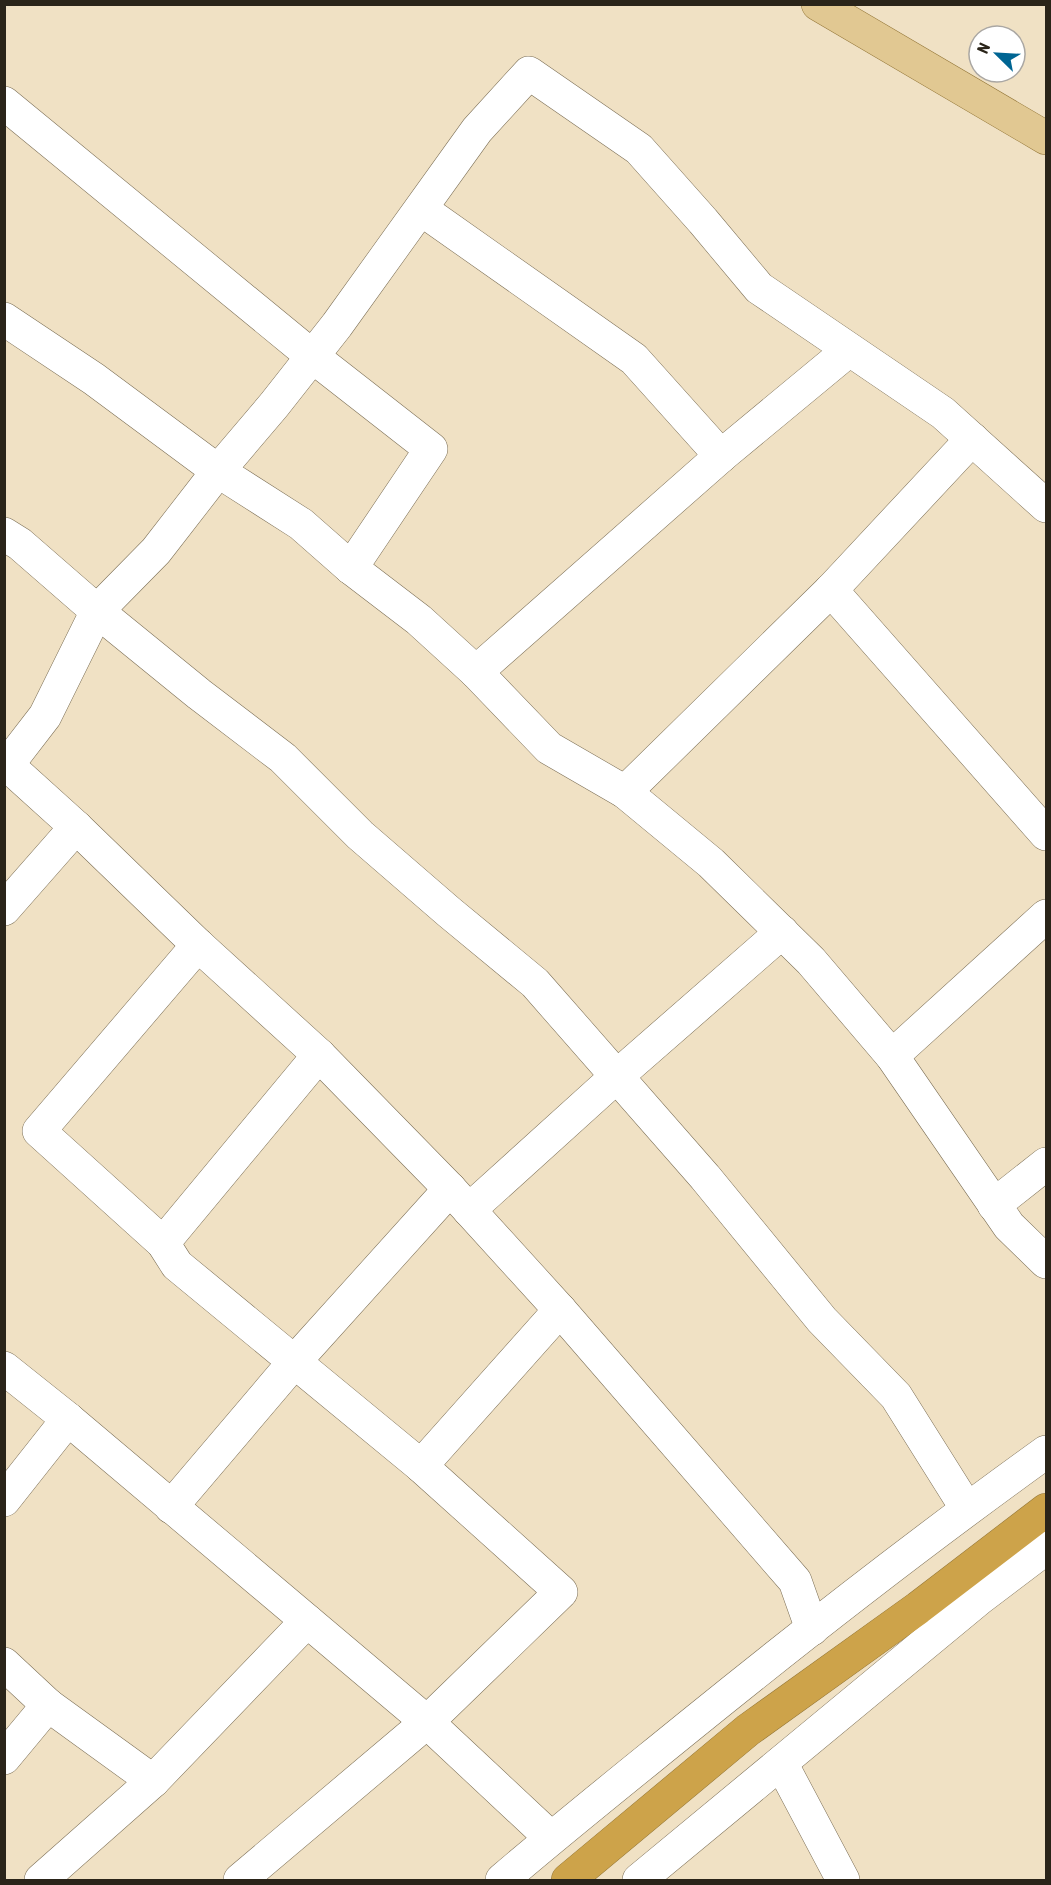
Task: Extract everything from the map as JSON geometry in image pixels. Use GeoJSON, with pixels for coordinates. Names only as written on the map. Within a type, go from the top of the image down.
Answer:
{"type":"FeatureCollection","features":[{"type":"Feature","properties":{"kind":"highway"},"geometry":{"type":"LineString","coordinates":[[568,1881],[748,1730],[918,1608],[1047,1510]]}},
{"type":"Feature","properties":{"kind":"main road"},"geometry":{"type":"LineString","coordinates":[[818,4],[1047,138]]}},
{"type":"Feature","properties":{"kind":"street"},"geometry":{"type":"LineString","coordinates":[[812,1629],[795,1581],[560,1310],[459,1199],[319,1055],[198,945],[6,763],[45,716],[97,611],[156,551],[218,471],[274,405],[312,357],[477,130],[529,73],[639,149],[704,220],[759,288],[944,413],[1047,506]]}},
{"type":"Feature","properties":{"kind":"street"},"geometry":{"type":"LineString","coordinates":[[4,104],[312,357],[431,449],[351,568]]}},
{"type":"Feature","properties":{"kind":"street"},"geometry":{"type":"LineString","coordinates":[[420,209],[634,359],[721,456]]}},
{"type":"Feature","properties":{"kind":"street"},"geometry":{"type":"LineString","coordinates":[[4,319],[94,379],[218,471],[301,524],[351,568],[419,620],[476,672],[549,748],[625,792],[711,863],[812,961],[892,1056],[1008,1226],[1047,1262]]}},
{"type":"Feature","properties":{"kind":"street"},"geometry":{"type":"LineString","coordinates":[[476,672],[721,456],[849,350]]}},
{"type":"Feature","properties":{"kind":"street"},"geometry":{"type":"LineString","coordinates":[[625,792],[831,590],[972,439]]}},
{"type":"Feature","properties":{"kind":"street"},"geometry":{"type":"LineString","coordinates":[[4,534],[20,544],[97,611],[199,694],[283,758],[360,835],[535,983],[705,1177],[822,1320],[896,1396],[967,1509]]}},
{"type":"Feature","properties":{"kind":"street"},"geometry":{"type":"LineString","coordinates":[[831,590],[1047,834]]}},
{"type":"Feature","properties":{"kind":"street"},"geometry":{"type":"LineString","coordinates":[[4,909],[76,827]]}},
{"type":"Feature","properties":{"kind":"street"},"geometry":{"type":"LineString","coordinates":[[892,1056],[1047,916]]}},
{"type":"Feature","properties":{"kind":"street"},"geometry":{"type":"LineString","coordinates":[[171,1508],[295,1361],[459,1199],[616,1077],[782,932]]}},
{"type":"Feature","properties":{"kind":"street"},"geometry":{"type":"LineString","coordinates":[[198,945],[39,1131],[163,1243],[177,1265],[422,1466],[561,1592],[427,1722],[240,1881]]}},
{"type":"Feature","properties":{"kind":"street"},"geometry":{"type":"LineString","coordinates":[[163,1243],[319,1055]]}},
{"type":"Feature","properties":{"kind":"street"},"geometry":{"type":"LineString","coordinates":[[994,1205],[1047,1164]]}},
{"type":"Feature","properties":{"kind":"street"},"geometry":{"type":"LineString","coordinates":[[422,1466],[560,1310]]}},
{"type":"Feature","properties":{"kind":"street"},"geometry":{"type":"LineString","coordinates":[[4,1368],[68,1419],[427,1722],[551,1838]]}},
{"type":"Feature","properties":{"kind":"street"},"geometry":{"type":"LineString","coordinates":[[4,1500],[68,1419]]}},
{"type":"Feature","properties":{"kind":"street"},"geometry":{"type":"LineString","coordinates":[[502,1881],[551,1838],[812,1629],[967,1509],[1047,1452]]}},
{"type":"Feature","properties":{"kind":"street"},"geometry":{"type":"LineString","coordinates":[[639,1881],[980,1598],[1047,1548]]}},
{"type":"Feature","properties":{"kind":"street"},"geometry":{"type":"LineString","coordinates":[[41,1881],[153,1781],[307,1621]]}},
{"type":"Feature","properties":{"kind":"street"},"geometry":{"type":"LineString","coordinates":[[4,1665],[48,1705],[153,1781]]}},
{"type":"Feature","properties":{"kind":"street"},"geometry":{"type":"LineString","coordinates":[[4,1758],[48,1705]]}},
{"type":"Feature","properties":{"kind":"street"},"geometry":{"type":"LineString","coordinates":[[781,1763],[843,1881]]}}]}
